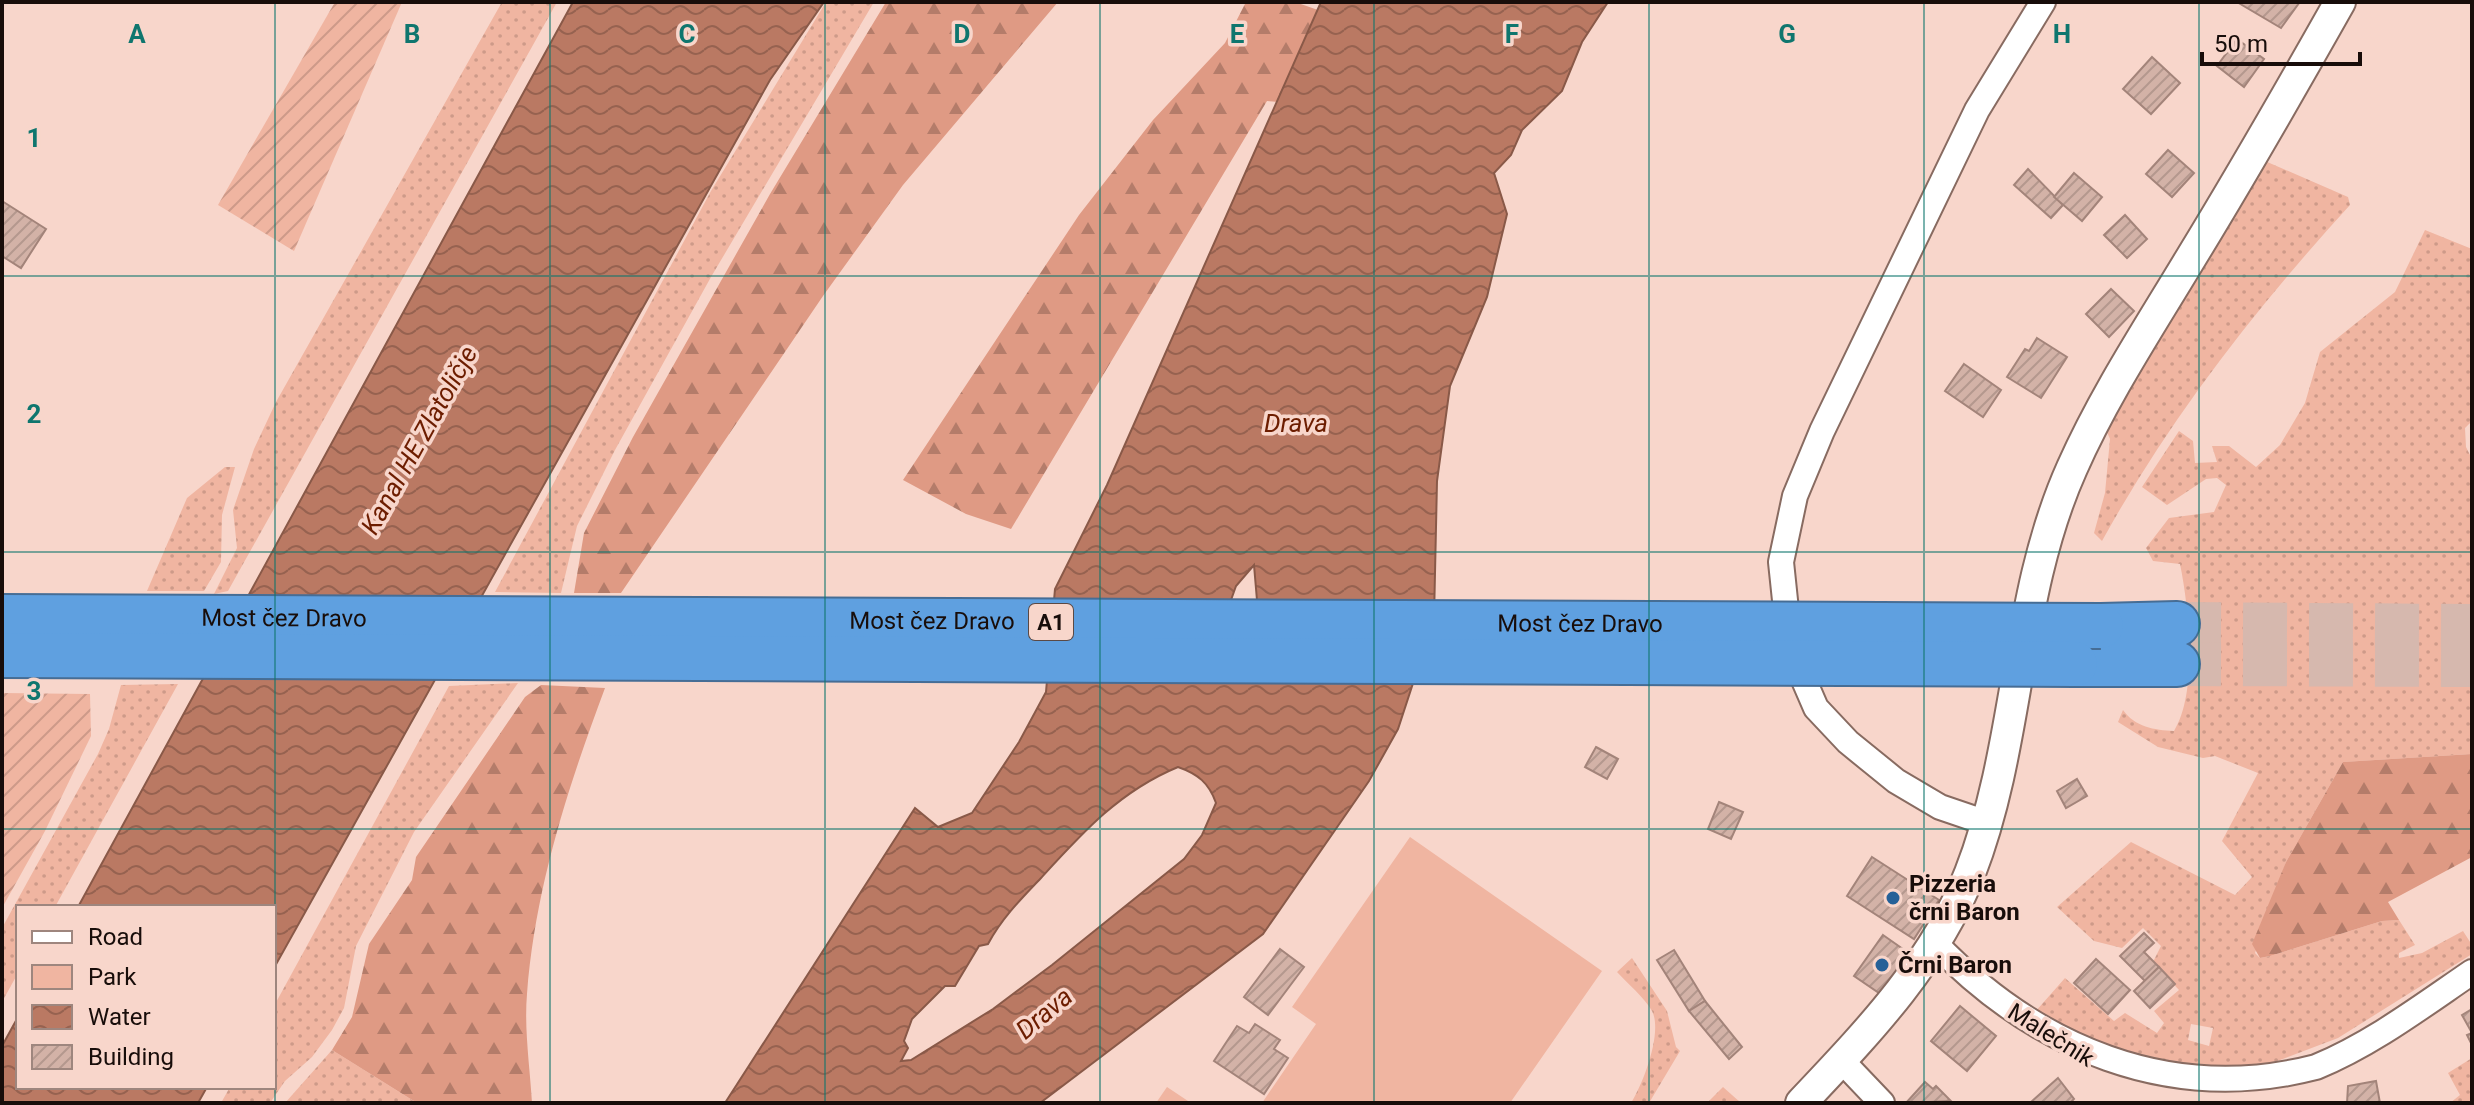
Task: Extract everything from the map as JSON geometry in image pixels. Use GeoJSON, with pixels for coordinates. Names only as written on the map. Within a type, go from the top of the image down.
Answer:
{"type":"FeatureCollection","features":[{"type":"Feature","properties":{"kind":"highway","name":"Most čez Dravo"},"geometry":{"type":"LineString","coordinates":[[2,617],[2101,626],[2177,644],[2075,664],[2,655]]}},
{"type":"Feature","properties":{"kind":"street"},"geometry":{"type":"LineString","coordinates":[[1987,823],[1940,807],[1896,781],[1848,742],[1816,708],[1790,648],[1781,562],[1795,496],[1822,431],[1977,110],[2043,2]]}},
{"type":"Feature","properties":{"kind":"street"},"geometry":{"type":"LineString","coordinates":[[1801,1103],[1893,1002],[1935,943],[1969,875],[1987,823],[2034,582],[2072,468],[2123,370],[2260,144],[2340,2]]}},
{"type":"Feature","properties":{"kind":"street","name":"Malečnik"},"geometry":{"type":"LineString","coordinates":[[1935,943],[2000,1004],[2038,1032],[2092,1063],[2120,1074],[2248,1094],[2314,1068],[2361,1045],[2472,972]]}},
{"type":"Feature","properties":{"kind":"street"},"geometry":{"type":"LineString","coordinates":[[1841,1060],[1882,1103]]}},
{"type":"Feature","properties":{"kind":"green space"},"geometry":{"type":"Polygon","coordinates":[[[335,2],[402,2],[294,251],[218,205],[335,2]]]}},
{"type":"Feature","properties":{"kind":"green space"},"geometry":{"type":"Polygon","coordinates":[[[502,2],[557,2],[228,591],[214,594],[237,548],[233,510],[254,449],[276,402],[502,2]]]}},
{"type":"Feature","properties":{"kind":"green space"},"geometry":{"type":"Polygon","coordinates":[[[826,2],[874,2],[711,277],[615,450],[577,526],[561,593],[495,592],[711,191],[826,2]]]}},
{"type":"Feature","properties":{"kind":"green space"},"geometry":{"type":"Polygon","coordinates":[[[886,2],[1058,2],[903,185],[823,296],[621,593],[574,593],[584,533],[633,437],[770,194],[886,2]]]}},
{"type":"Feature","properties":{"kind":"green space"},"geometry":{"type":"Polygon","coordinates":[[[1246,2],[1295,2],[1318,10],[1278,102],[1267,101],[1011,529],[966,514],[903,480],[1079,215],[1153,120],[1225,43],[1246,2]]]}},
{"type":"Feature","properties":{"kind":"green space"},"geometry":{"type":"Polygon","coordinates":[[[2265,161],[2348,197],[2350,205],[2248,324],[2185,408],[2102,541],[2094,533],[2105,493],[2110,439],[2107,432],[2112,419],[2265,161]]]}},
{"type":"Feature","properties":{"kind":"green space"},"geometry":{"type":"Polygon","coordinates":[[[2425,230],[2472,249],[2472,421],[2465,428],[2466,447],[2472,459],[2472,754],[2343,762],[2286,862],[2255,953],[2260,958],[2270,956],[2382,921],[2399,920],[2415,945],[2399,953],[2399,958],[2422,953],[2463,931],[2472,945],[2472,954],[2338,1038],[2256,1069],[2204,1073],[2119,1058],[2035,1012],[2065,978],[2114,1021],[2125,1013],[2157,1033],[2164,1023],[2154,1011],[2179,990],[2153,962],[2161,946],[2143,928],[2122,948],[2094,941],[2057,907],[2131,842],[2235,895],[2252,877],[2222,841],[2258,773],[2215,756],[2203,758],[2158,747],[2118,722],[2123,710],[2133,720],[2146,726],[2174,731],[2182,714],[2189,673],[2189,649],[2180,564],[2153,561],[2146,548],[2169,518],[2214,512],[2226,485],[2217,478],[2206,479],[2167,505],[2142,487],[2179,431],[2193,441],[2195,463],[2217,462],[2212,446],[2229,446],[2256,467],[2280,445],[2305,403],[2320,352],[2395,292],[2425,230]],[[2191,1024],[2188,1040],[2209,1046],[2213,1028],[2191,1024]]]}},
{"type":"Feature","properties":{"kind":"green space"},"geometry":{"type":"Polygon","coordinates":[[[225,467],[235,467],[222,515],[221,562],[204,591],[147,591],[187,498],[225,467]]]}},
{"type":"Feature","properties":{"kind":"green space"},"geometry":{"type":"Polygon","coordinates":[[[518,683],[414,832],[356,946],[344,1008],[332,1030],[312,1057],[285,1081],[270,1103],[221,1103],[229,1089],[276,1089],[276,1002],[449,686],[518,683]]]}},
{"type":"Feature","properties":{"kind":"green space"},"geometry":{"type":"Polygon","coordinates":[[[178,684],[56,905],[16,905],[16,977],[2,1002],[2,928],[98,754],[109,729],[121,685],[178,684]]]}},
{"type":"Feature","properties":{"kind":"green space"},"geometry":{"type":"Polygon","coordinates":[[[541,685],[605,688],[566,800],[537,915],[526,1007],[532,1103],[417,1103],[332,1050],[352,1017],[369,944],[412,880],[416,857],[525,697],[541,685]]]}},
{"type":"Feature","properties":{"kind":"green space"},"geometry":{"type":"Polygon","coordinates":[[[2,693],[90,694],[91,736],[45,831],[2,908],[2,693]]]}},
{"type":"Feature","properties":{"kind":"green space"},"geometry":{"type":"Polygon","coordinates":[[[2472,754],[2472,857],[2388,902],[2399,920],[2382,921],[2260,958],[2252,944],[2286,862],[2343,762],[2472,754]]]}},
{"type":"Feature","properties":{"kind":"green space"},"geometry":{"type":"Polygon","coordinates":[[[1410,837],[1602,971],[1510,1103],[1262,1103],[1316,1024],[1292,1007],[1410,837]]]}},
{"type":"Feature","properties":{"kind":"green space"},"geometry":{"type":"Polygon","coordinates":[[[1632,958],[1667,1011],[1676,1047],[1680,1051],[1649,1103],[1631,1103],[1646,1071],[1655,1032],[1652,1011],[1617,972],[1632,958]]]}},
{"type":"Feature","properties":{"kind":"green space"},"geometry":{"type":"Polygon","coordinates":[[[332,1050],[417,1103],[285,1103],[332,1050]]]}},
{"type":"Feature","properties":{"kind":"green space"},"geometry":{"type":"Polygon","coordinates":[[[2472,1058],[2472,1103],[2450,1103],[2460,1095],[2448,1073],[2472,1058]]]}},
{"type":"Feature","properties":{"kind":"green space"},"geometry":{"type":"Polygon","coordinates":[[[1167,1087],[1191,1103],[1156,1103],[1167,1087]]]}},
{"type":"Feature","properties":{"kind":"green space"},"geometry":{"type":"Polygon","coordinates":[[[1723,1087],[1741,1103],[1707,1103],[1723,1087]]]}},
{"type":"Feature","properties":{"kind":"water","name":"Kanal HE Zlatoličje"},"geometry":{"type":"Polygon","coordinates":[[[573,2],[824,2],[770,80],[276,964],[276,905],[79,905],[573,2]]]}},
{"type":"Feature","properties":{"kind":"water","name":"Drava"},"geometry":{"type":"Polygon","coordinates":[[[1321,2],[1608,2],[1582,42],[1562,91],[1522,130],[1511,155],[1494,173],[1507,214],[1487,297],[1450,386],[1437,481],[1434,619],[1398,729],[1369,781],[1263,934],[1040,1103],[725,1103],[915,808],[938,827],[972,813],[1019,742],[1046,692],[1055,589],[1107,485],[1321,2]],[[1254,565],[1236,586],[1210,659],[1258,612],[1254,565]],[[1178,767],[1120,801],[1072,845],[1012,909],[988,944],[979,946],[955,986],[945,986],[912,1019],[904,1041],[908,1048],[901,1061],[911,1060],[993,1009],[1184,859],[1202,835],[1216,803],[1202,780],[1178,767]]]}},
{"type":"Feature","properties":{"kind":"water"},"geometry":{"type":"Polygon","coordinates":[[[16,1021],[16,1089],[206,1089],[198,1103],[2,1103],[2,1046],[16,1021]]]}},
{"type":"Feature","properties":{"kind":"building"},"geometry":{"type":"Polygon","coordinates":[[[2237,2],[2298,2],[2299,3],[2281,28],[2237,2]]]}},
{"type":"Feature","properties":{"kind":"building"},"geometry":{"type":"Polygon","coordinates":[[[2237,39],[2264,59],[2244,87],[2217,66],[2237,39]]]}},
{"type":"Feature","properties":{"kind":"building"},"geometry":{"type":"Polygon","coordinates":[[[2152,57],[2180,83],[2151,114],[2123,89],[2152,57]]]}},
{"type":"Feature","properties":{"kind":"building"},"geometry":{"type":"Polygon","coordinates":[[[2168,150],[2194,173],[2172,197],[2146,174],[2168,150]]]}},
{"type":"Feature","properties":{"kind":"building"},"geometry":{"type":"Polygon","coordinates":[[[2028,169],[2063,205],[2051,218],[2014,185],[2028,169]]]}},
{"type":"Feature","properties":{"kind":"building"},"geometry":{"type":"Polygon","coordinates":[[[2074,173],[2102,197],[2082,221],[2054,197],[2074,173]]]}},
{"type":"Feature","properties":{"kind":"building"},"geometry":{"type":"Polygon","coordinates":[[[2,201],[46,229],[21,268],[2,256],[2,201]]]}},
{"type":"Feature","properties":{"kind":"building"},"geometry":{"type":"Polygon","coordinates":[[[2125,215],[2147,239],[2127,258],[2104,235],[2125,215]]]}},
{"type":"Feature","properties":{"kind":"building"},"geometry":{"type":"Polygon","coordinates":[[[2111,289],[2134,311],[2109,337],[2086,314],[2111,289]]]}},
{"type":"Feature","properties":{"kind":"building"},"geometry":{"type":"Polygon","coordinates":[[[2037,338],[2067,357],[2041,398],[2007,377],[2025,349],[2029,351],[2037,338]]]}},
{"type":"Feature","properties":{"kind":"building"},"geometry":{"type":"Polygon","coordinates":[[[1964,364],[2001,390],[1983,417],[1945,391],[1964,364]]]}},
{"type":"Feature","properties":{"kind":"building"},"geometry":{"type":"Polygon","coordinates":[[[1596,747],[1618,759],[1607,779],[1585,767],[1596,747]]]}},
{"type":"Feature","properties":{"kind":"building"},"geometry":{"type":"Polygon","coordinates":[[[2077,779],[2087,796],[2066,808],[2057,791],[2077,779]]]}},
{"type":"Feature","properties":{"kind":"building"},"geometry":{"type":"Polygon","coordinates":[[[1719,802],[1743,812],[1731,839],[1708,829],[1719,802]]]}},
{"type":"Feature","properties":{"kind":"building","name":"Pizzeria črni Baron"},"geometry":{"type":"Polygon","coordinates":[[[1872,857],[1939,900],[1914,939],[1847,896],[1872,857]]]}},
{"type":"Feature","properties":{"kind":"building"},"geometry":{"type":"Polygon","coordinates":[[[2144,933],[2154,943],[2144,952],[2159,967],[2145,981],[2120,956],[2144,933]]]}},
{"type":"Feature","properties":{"kind":"building","name":"Črni Baron"},"geometry":{"type":"Polygon","coordinates":[[[1883,935],[1910,954],[1882,995],[1854,976],[1883,935]]]}},
{"type":"Feature","properties":{"kind":"building"},"geometry":{"type":"Polygon","coordinates":[[[1280,949],[1304,967],[1268,1015],[1244,997],[1280,949]]]}},
{"type":"Feature","properties":{"kind":"building"},"geometry":{"type":"Polygon","coordinates":[[[1674,950],[1705,1001],[1689,1011],[1657,960],[1674,950]]]}},
{"type":"Feature","properties":{"kind":"building"},"geometry":{"type":"Polygon","coordinates":[[[2096,959],[2130,990],[2108,1014],[2074,983],[2096,959]]]}},
{"type":"Feature","properties":{"kind":"building"},"geometry":{"type":"Polygon","coordinates":[[[2159,967],[2175,984],[2150,1008],[2134,991],[2159,967]]]}},
{"type":"Feature","properties":{"kind":"building"},"geometry":{"type":"Polygon","coordinates":[[[1705,1001],[1742,1047],[1729,1059],[1689,1011],[1705,1001]]]}},
{"type":"Feature","properties":{"kind":"building"},"geometry":{"type":"Polygon","coordinates":[[[1960,1006],[1996,1036],[1967,1071],[1931,1041],[1960,1006]]]}},
{"type":"Feature","properties":{"kind":"building"},"geometry":{"type":"Polygon","coordinates":[[[2472,1009],[2472,1033],[2462,1015],[2472,1009]]]}},
{"type":"Feature","properties":{"kind":"building"},"geometry":{"type":"Polygon","coordinates":[[[1255,1024],[1280,1040],[1274,1049],[1288,1058],[1264,1094],[1214,1061],[1237,1026],[1249,1033],[1255,1024]]]}},
{"type":"Feature","properties":{"kind":"building"},"geometry":{"type":"Polygon","coordinates":[[[2058,1078],[2074,1099],[2070,1103],[2030,1103],[2058,1078]]]}},
{"type":"Feature","properties":{"kind":"building"},"geometry":{"type":"Polygon","coordinates":[[[2376,1081],[2380,1103],[2347,1103],[2348,1086],[2376,1081]]]}},
{"type":"Feature","properties":{"kind":"building"},"geometry":{"type":"Polygon","coordinates":[[[1925,1082],[1933,1089],[1936,1086],[1951,1101],[1906,1103],[1925,1082]]]}},
{"type":"Feature","properties":{"kind":"tunnel"},"geometry":{"type":"LineString","coordinates":[[2177,624],[2472,626]]}},
{"type":"Feature","properties":{"kind":"tunnel"},"geometry":{"type":"LineString","coordinates":[[2177,664],[2472,665]]}},
{"type":"Feature","properties":{"kind":"place","name":"Pizzeria črni Baron"},"geometry":{"type":"Point","coordinates":[1893,898]}},
{"type":"Feature","properties":{"kind":"place","name":"Črni Baron"},"geometry":{"type":"Point","coordinates":[1882,965]}}]}
